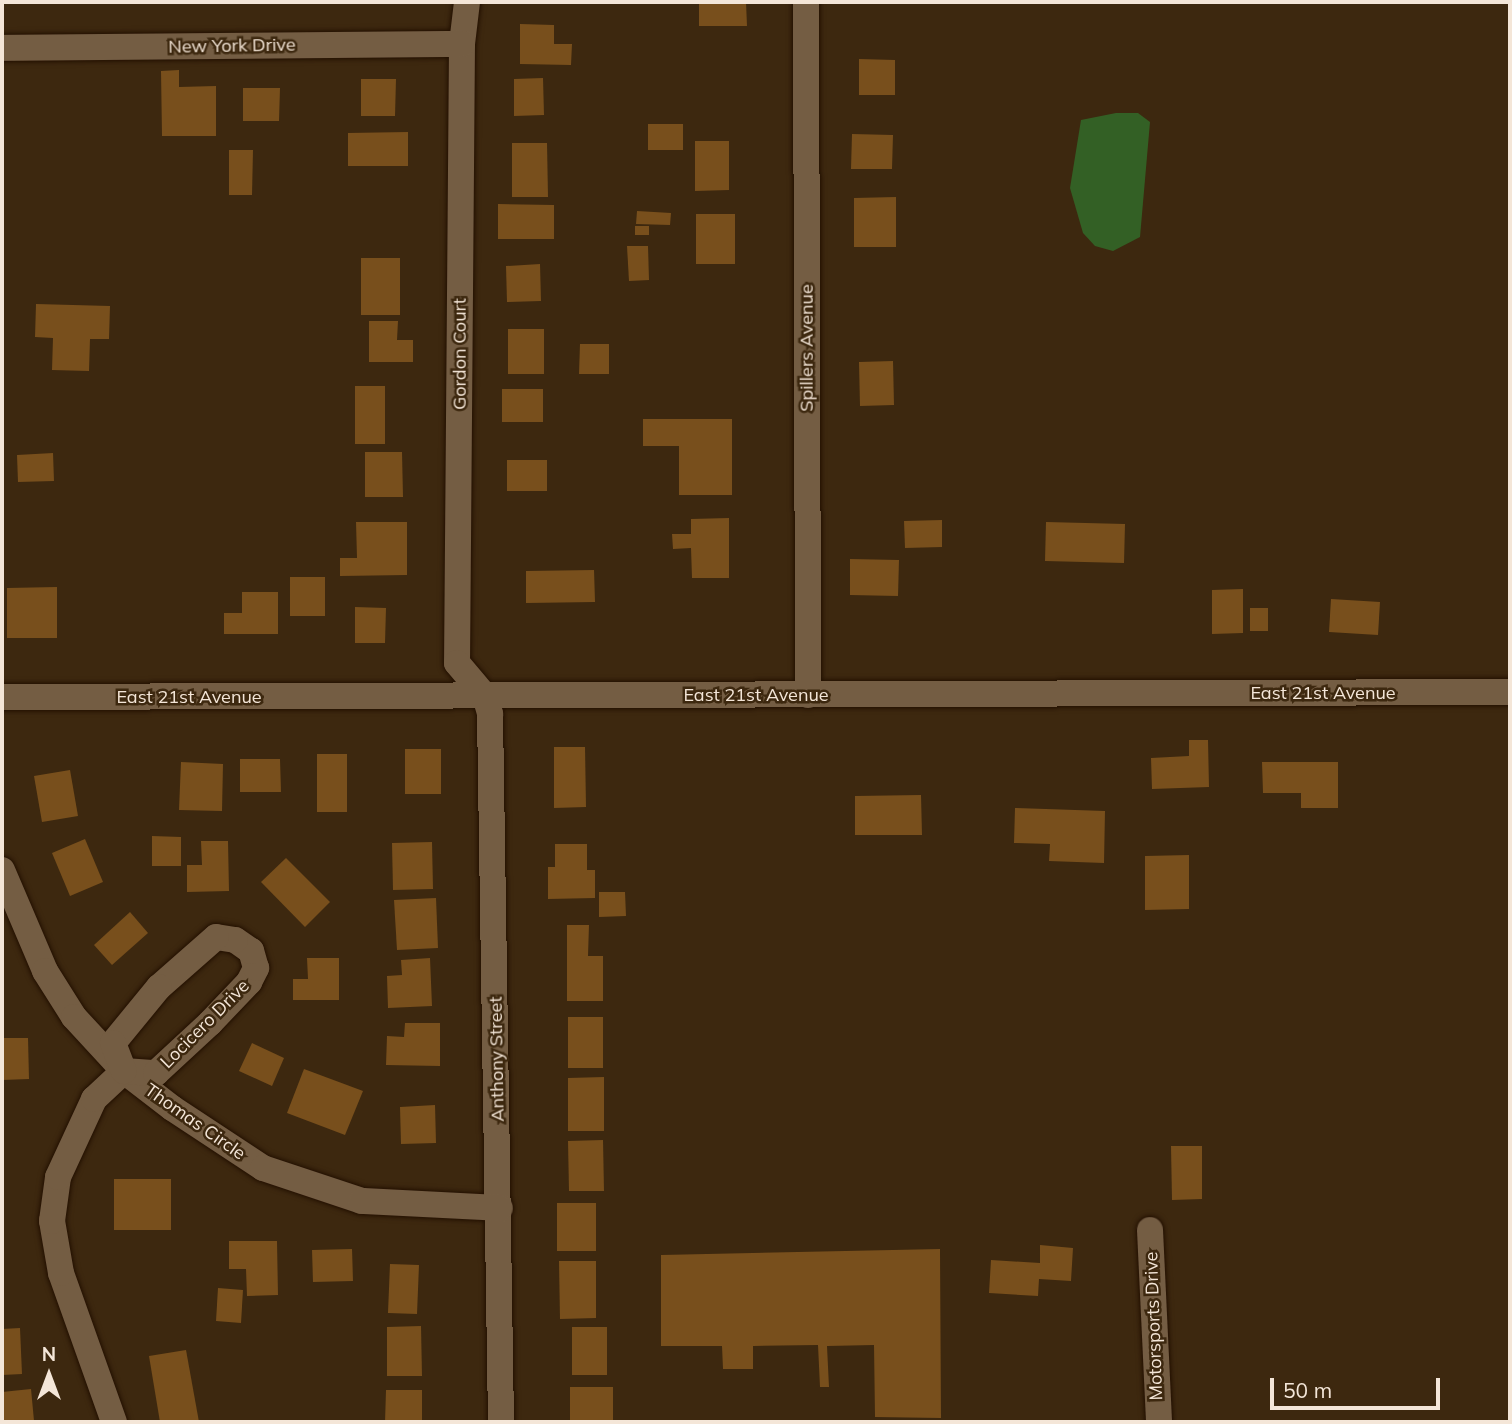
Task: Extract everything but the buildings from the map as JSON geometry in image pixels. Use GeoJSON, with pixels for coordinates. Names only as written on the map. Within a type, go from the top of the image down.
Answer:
{"type":"FeatureCollection","features":[{"type":"Feature","properties":{"kind":"street","name":"Gordon Court"},"geometry":{"type":"LineString","coordinates":[[467,2],[462,44],[457,663],[485,696]]}},
{"type":"Feature","properties":{"kind":"street","name":"Spillers Avenue"},"geometry":{"type":"LineString","coordinates":[[806,2],[808,695]]}},
{"type":"Feature","properties":{"kind":"street","name":"New York Drive"},"geometry":{"type":"LineString","coordinates":[[2,48],[462,44]]}},
{"type":"Feature","properties":{"kind":"street","name":"East 21st Avenue"},"geometry":{"type":"LineString","coordinates":[[2,697],[1510,692]]}},
{"type":"Feature","properties":{"kind":"street","name":"Anthony Street"},"geometry":{"type":"LineString","coordinates":[[485,696],[490,714],[500,1208],[501,1422]]}},
{"type":"Feature","properties":{"kind":"street","name":"Thomas Circle"},"geometry":{"type":"LineString","coordinates":[[2,870],[45,971],[74,1017],[124,1071],[263,1168],[362,1201],[500,1208]]}},
{"type":"Feature","properties":{"kind":"street","name":"Locicero Drive"},"geometry":{"type":"LineString","coordinates":[[216,937],[235,940],[251,951],[256,968],[249,982],[210,1023],[156,1073],[124,1071],[113,1043],[168,978],[216,937]]}},
{"type":"Feature","properties":{"kind":"street"},"geometry":{"type":"LineString","coordinates":[[114,1422],[61,1273],[52,1221],[58,1177],[73,1137],[94,1099],[124,1071]]}},
{"type":"Feature","properties":{"kind":"street","name":"Motorsports Drive"},"geometry":{"type":"LineString","coordinates":[[1150,1230],[1158,1422]]}},
{"type":"Feature","properties":{"kind":"green space"},"geometry":{"type":"Polygon","coordinates":[[[1116,113],[1138,113],[1150,122],[1140,237],[1113,251],[1095,246],[1083,233],[1070,188],[1081,120],[1116,113]]]}}]}
